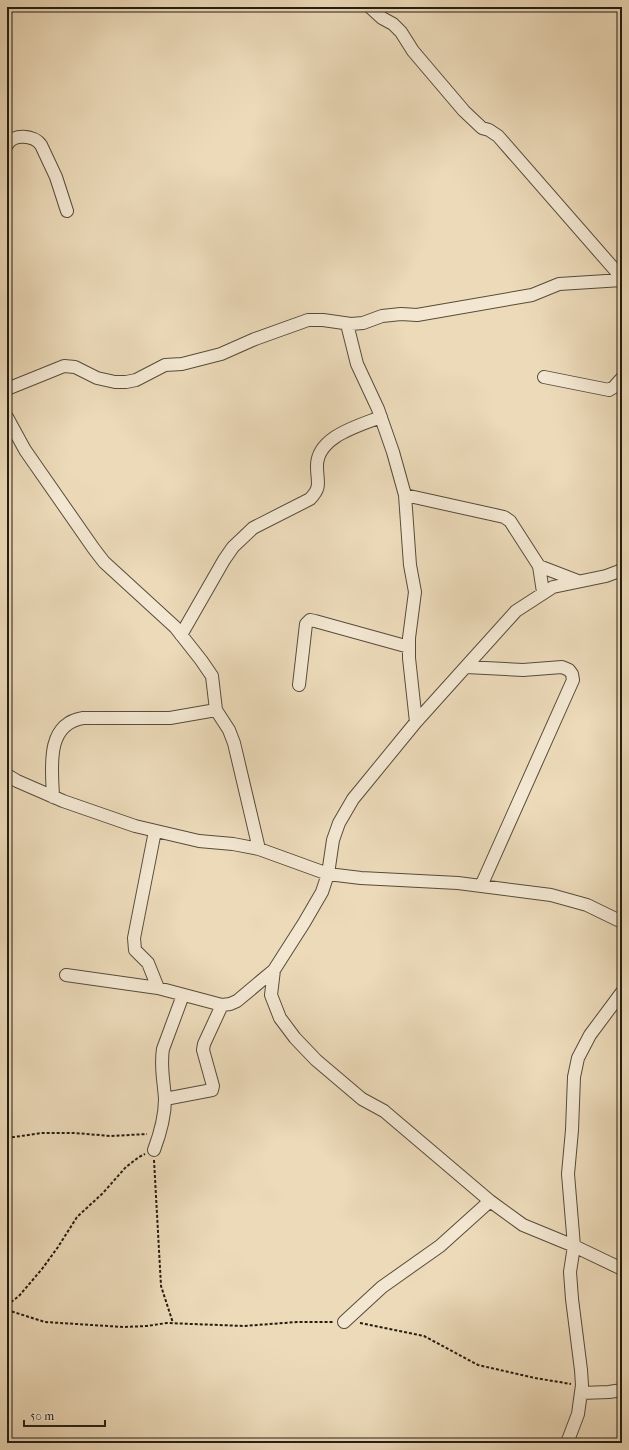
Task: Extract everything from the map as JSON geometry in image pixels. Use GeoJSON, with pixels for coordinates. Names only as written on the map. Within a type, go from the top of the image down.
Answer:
{"type":"FeatureCollection","features":[{"type":"Feature","properties":{"kind":"street"},"geometry":{"type":"LineString","coordinates":[[370,7],[382,18],[393,24],[401,32],[413,51],[464,111],[482,128],[498,136],[622,279]]}},
{"type":"Feature","properties":{"kind":"street"},"geometry":{"type":"LineString","coordinates":[[7,145],[13,139],[22,137],[31,138],[38,141],[56,177],[67,211]]}},
{"type":"Feature","properties":{"kind":"street"},"geometry":{"type":"LineString","coordinates":[[7,389],[64,366],[76,366],[97,378],[115,382],[136,380],[165,365],[182,364],[221,354],[255,339],[308,320],[323,320],[347,324],[363,323],[382,316],[401,314],[417,315],[532,295],[559,284],[622,279]]}},
{"type":"Feature","properties":{"kind":"street"},"geometry":{"type":"LineString","coordinates":[[347,324],[357,364],[381,417],[405,495],[410,565],[415,592],[409,658],[416,722]]}},
{"type":"Feature","properties":{"kind":"street"},"geometry":{"type":"LineString","coordinates":[[544,377],[609,390],[622,378]]}},
{"type":"Feature","properties":{"kind":"street"},"geometry":{"type":"LineString","coordinates":[[7,417],[25,450],[104,562],[175,627],[212,676],[216,710],[229,730],[234,743],[259,849]]}},
{"type":"Feature","properties":{"kind":"street"},"geometry":{"type":"LineString","coordinates":[[181,635],[233,547],[252,528],[310,498],[315,493],[319,485],[316,466],[321,450],[331,440],[344,431],[381,417]]}},
{"type":"Feature","properties":{"kind":"street"},"geometry":{"type":"LineString","coordinates":[[405,495],[504,517],[510,521],[539,566],[543,592]]}},
{"type":"Feature","properties":{"kind":"street"},"geometry":{"type":"LineString","coordinates":[[539,566],[578,581]]}},
{"type":"Feature","properties":{"kind":"street"},"geometry":{"type":"LineString","coordinates":[[66,975],[158,988],[222,1005],[237,1001],[274,970],[304,924],[322,892],[328,874],[333,840],[339,823],[353,799],[416,722],[516,611],[553,586],[606,576],[622,570]]}},
{"type":"Feature","properties":{"kind":"street"},"geometry":{"type":"LineString","coordinates":[[299,685],[306,624],[310,620],[409,647]]}},
{"type":"Feature","properties":{"kind":"street"},"geometry":{"type":"LineString","coordinates":[[466,667],[523,670],[562,667],[569,670],[572,674],[573,680],[481,886]]}},
{"type":"Feature","properties":{"kind":"street"},"geometry":{"type":"LineString","coordinates":[[54,797],[52,754],[54,744],[59,733],[76,719],[170,718],[216,710]]}},
{"type":"Feature","properties":{"kind":"street"},"geometry":{"type":"LineString","coordinates":[[7,775],[54,797],[135,826],[199,841],[233,844],[259,849],[328,874],[361,878],[458,883],[552,895],[587,905],[622,922]]}},
{"type":"Feature","properties":{"kind":"street"},"geometry":{"type":"LineString","coordinates":[[155,831],[134,938],[135,950],[148,963],[158,988]]}},
{"type":"Feature","properties":{"kind":"street"},"geometry":{"type":"LineString","coordinates":[[274,970],[272,995],[280,1018],[295,1038],[316,1060],[362,1099],[384,1111],[490,1201],[523,1225],[574,1246],[622,1270]]}},
{"type":"Feature","properties":{"kind":"street"},"geometry":{"type":"LineString","coordinates":[[250,990],[257,990],[272,995]]}},
{"type":"Feature","properties":{"kind":"street"},"geometry":{"type":"LineString","coordinates":[[567,1443],[578,1414],[581,1390],[581,1370],[570,1272],[574,1246],[568,1174],[572,1130],[574,1077],[578,1058],[590,1035],[622,992]]}},
{"type":"Feature","properties":{"kind":"street"},"geometry":{"type":"LineString","coordinates":[[154,1150],[160,1134],[163,1117],[164,1099],[161,1057],[183,995]]}},
{"type":"Feature","properties":{"kind":"street"},"geometry":{"type":"LineString","coordinates":[[164,1099],[212,1090],[213,1086],[203,1050],[204,1044],[222,1005]]}},
{"type":"Feature","properties":{"kind":"street"},"geometry":{"type":"LineString","coordinates":[[344,1322],[382,1287],[440,1246],[490,1201]]}},
{"type":"Feature","properties":{"kind":"street"},"geometry":{"type":"LineString","coordinates":[[581,1390],[609,1392],[622,1390]]}},
{"type":"Feature","properties":{"kind":"path"},"geometry":{"type":"LineString","coordinates":[[7,1138],[42,1133],[74,1133],[111,1136],[160,1134]]}},
{"type":"Feature","properties":{"kind":"path"},"geometry":{"type":"LineString","coordinates":[[7,1305],[19,1296],[42,1269],[77,1217],[103,1193],[126,1167],[140,1157],[154,1150],[161,1286],[162,1295],[173,1322]]}},
{"type":"Feature","properties":{"kind":"path"},"geometry":{"type":"LineString","coordinates":[[7,1310],[34,1320],[45,1322],[123,1327],[173,1322],[244,1326],[297,1322],[362,1323],[424,1336],[478,1365],[581,1390]]}}]}
